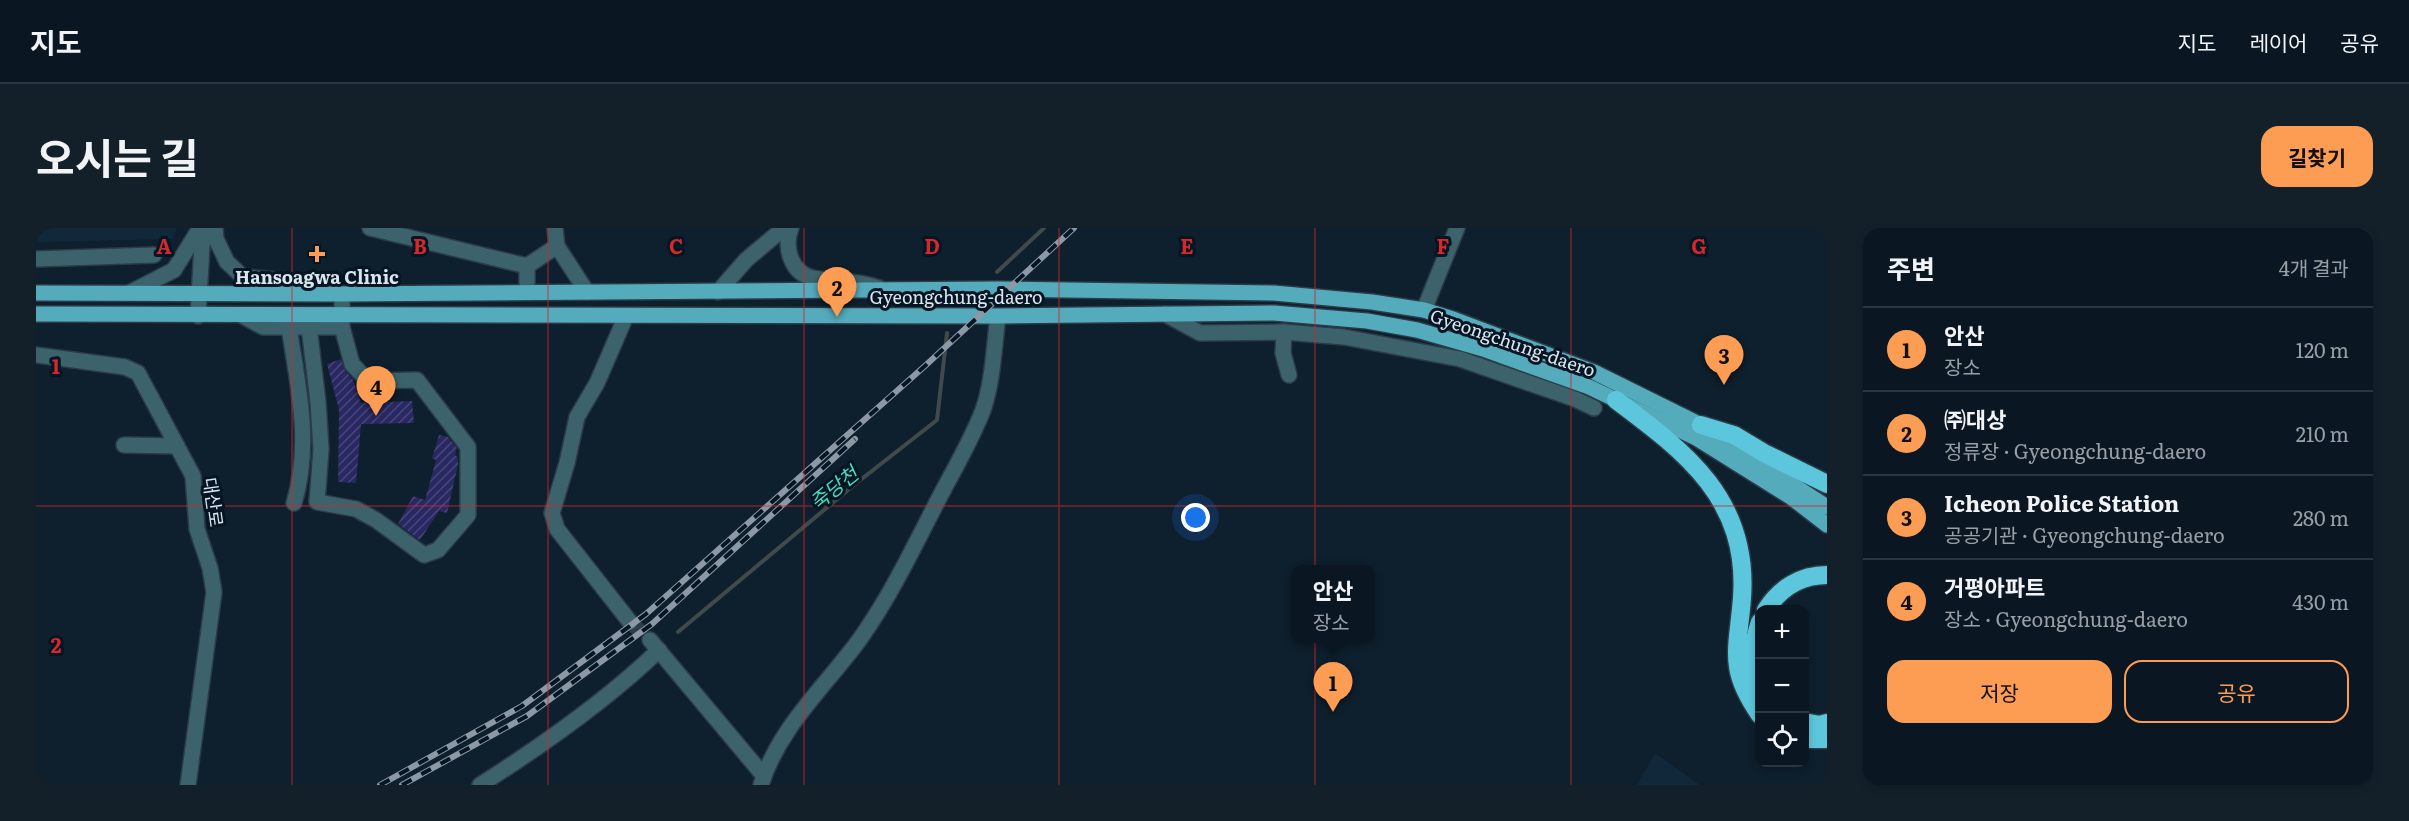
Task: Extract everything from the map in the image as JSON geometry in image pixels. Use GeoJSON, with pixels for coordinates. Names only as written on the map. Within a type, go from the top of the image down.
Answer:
{"type":"FeatureCollection","features":[{"type":"Feature","properties":{"kind":"highway"},"geometry":{"type":"LineString","coordinates":[[1616,400],[1677,447],[1717,493],[1731,517],[1739,543],[1741,568],[1742,597],[1736,641],[1737,668],[1745,694],[1759,713]]}},
{"type":"Feature","properties":{"kind":"highway"},"geometry":{"type":"LineString","coordinates":[[1701,425],[1734,435],[1764,453],[1827,484]]}},
{"type":"Feature","properties":{"kind":"highway"},"geometry":{"type":"LineString","coordinates":[[1769,605],[1795,581],[1827,575]]}},
{"type":"Feature","properties":{"kind":"highway"},"geometry":{"type":"LineString","coordinates":[[1755,637],[1753,643],[1755,673]]}},
{"type":"Feature","properties":{"kind":"highway"},"geometry":{"type":"LineString","coordinates":[[1809,723],[1820,725],[1827,723]]}},
{"type":"Feature","properties":{"kind":"highway"},"geometry":{"type":"LineString","coordinates":[[1809,739],[1827,739]]}},
{"type":"Feature","properties":{"kind":"main road","name":"Gyeongchung-daero"},"geometry":{"type":"LineString","coordinates":[[36,293],[342,294],[1000,289],[1274,293],[1362,300],[1424,310],[1490,332],[1594,372],[1701,425],[1827,507]]}},
{"type":"Feature","properties":{"kind":"main road"},"geometry":{"type":"LineString","coordinates":[[998,316],[1000,289]]}},
{"type":"Feature","properties":{"kind":"main road"},"geometry":{"type":"LineString","coordinates":[[718,292],[718,316]]}},
{"type":"Feature","properties":{"kind":"main road"},"geometry":{"type":"LineString","coordinates":[[1416,330],[1424,310]]}},
{"type":"Feature","properties":{"kind":"main road","name":"Gyeongchung-daero"},"geometry":{"type":"LineString","coordinates":[[36,314],[243,316],[342,321],[626,316],[1274,313],[1367,321],[1416,330],[1494,352],[1589,387],[1696,438],[1792,498],[1827,525]]}},
{"type":"Feature","properties":{"kind":"street"},"geometry":{"type":"LineString","coordinates":[[131,292],[174,270],[200,228]]}},
{"type":"Feature","properties":{"kind":"street"},"geometry":{"type":"LineString","coordinates":[[198,316],[202,245],[207,228]]}},
{"type":"Feature","properties":{"kind":"street"},"geometry":{"type":"LineString","coordinates":[[215,228],[216,239],[228,262],[243,277],[277,280],[310,293]]}},
{"type":"Feature","properties":{"kind":"street"},"geometry":{"type":"LineString","coordinates":[[376,228],[527,266],[557,246]]}},
{"type":"Feature","properties":{"kind":"street"},"geometry":{"type":"LineString","coordinates":[[555,228],[557,246],[587,292]]}},
{"type":"Feature","properties":{"kind":"street"},"geometry":{"type":"LineString","coordinates":[[718,292],[746,260],[784,228]]}},
{"type":"Feature","properties":{"kind":"street"},"geometry":{"type":"LineString","coordinates":[[791,228],[787,240],[789,255],[797,268],[811,278],[846,280],[881,289]]}},
{"type":"Feature","properties":{"kind":"street"},"geometry":{"type":"LineString","coordinates":[[1424,310],[1457,228]]}},
{"type":"Feature","properties":{"kind":"street"},"geometry":{"type":"LineString","coordinates":[[36,259],[154,255]]}},
{"type":"Feature","properties":{"kind":"street"},"geometry":{"type":"LineString","coordinates":[[527,266],[527,291]]}},
{"type":"Feature","properties":{"kind":"street"},"geometry":{"type":"LineString","coordinates":[[309,327],[321,449],[317,502],[356,509],[376,520],[424,555],[438,550],[468,515],[468,447],[417,381],[368,381],[352,364],[342,321],[342,294]]}},
{"type":"Feature","properties":{"kind":"street"},"geometry":{"type":"LineString","coordinates":[[1165,314],[1200,333],[1284,332],[1344,338],[1460,359],[1575,399],[1594,408]]}},
{"type":"Feature","properties":{"kind":"street"},"geometry":{"type":"LineString","coordinates":[[243,316],[263,327],[309,327],[342,321]]}},
{"type":"Feature","properties":{"kind":"street"},"geometry":{"type":"LineString","coordinates":[[626,316],[597,383],[577,417],[567,463],[552,513],[557,529],[630,622]]}},
{"type":"Feature","properties":{"kind":"street"},"geometry":{"type":"LineString","coordinates":[[480,785],[516,763],[626,680],[655,645],[763,780],[780,741],[798,715],[840,666],[882,608],[965,448],[983,410],[990,383],[998,316]]}},
{"type":"Feature","properties":{"kind":"street"},"geometry":{"type":"LineString","coordinates":[[289,327],[304,427],[302,478],[294,503]]}},
{"type":"Feature","properties":{"kind":"street"},"geometry":{"type":"LineString","coordinates":[[1412,349],[1416,330]]}},
{"type":"Feature","properties":{"kind":"street"},"geometry":{"type":"LineString","coordinates":[[1284,332],[1283,353],[1289,375]]}},
{"type":"Feature","properties":{"kind":"street","name":"대산로"},"geometry":{"type":"LineString","coordinates":[[36,355],[125,367],[138,373],[193,476],[197,529],[210,568],[214,592],[188,785]]}},
{"type":"Feature","properties":{"kind":"street"},"geometry":{"type":"LineString","coordinates":[[124,444],[177,446]]}},
{"type":"Feature","properties":{"kind":"shaded area"},"geometry":{"type":"Polygon","coordinates":[[[36,228],[177,228],[173,239],[36,242],[36,228]]]}},
{"type":"Feature","properties":{"kind":"shaded area"},"geometry":{"type":"Polygon","coordinates":[[[1655,753],[1700,785],[1637,785],[1655,753]]]}},
{"type":"Feature","properties":{"kind":"building"},"geometry":{"type":"Polygon","coordinates":[[[341,359],[345,370],[353,380],[361,403],[412,401],[414,423],[361,424],[356,483],[338,482],[339,410],[327,364],[341,359]]]}},
{"type":"Feature","properties":{"kind":"building"},"geometry":{"type":"Polygon","coordinates":[[[439,435],[448,437],[457,448],[455,455],[458,457],[458,465],[447,513],[439,511],[420,540],[398,524],[413,496],[425,500],[436,460],[432,458],[439,435]]]}},
{"type":"Feature","properties":{"kind":"waterway","name":"죽당천"},"geometry":{"type":"LineString","coordinates":[[997,272],[1044,228]]}},
{"type":"Feature","properties":{"kind":"waterway","name":"죽당천"},"geometry":{"type":"LineString","coordinates":[[678,632],[854,485],[937,420],[947,333]]}},
{"type":"Feature","properties":{"kind":"tunnel"},"geometry":{"type":"LineString","coordinates":[[630,622],[650,640]]}},
{"type":"Feature","properties":{"kind":"railway"},"geometry":{"type":"LineString","coordinates":[[380,785],[522,706],[646,614],[926,365],[1074,228]]}},
{"type":"Feature","properties":{"kind":"railway"},"geometry":{"type":"LineString","coordinates":[[402,785],[527,716],[652,624],[855,439]]}},
{"type":"Feature","properties":{"kind":"place","name":"Hansoagwa Clinic"},"geometry":{"type":"Point","coordinates":[317,254]}},
{"type":"Feature","properties":{"kind":"place","name":"㈜대상"},"geometry":{"type":"Point","coordinates":[837,317]}},
{"type":"Feature","properties":{"kind":"place","name":"Icheon Police Station"},"geometry":{"type":"Point","coordinates":[1724,385]}},
{"type":"Feature","properties":{"kind":"place","name":"거평아파트"},"geometry":{"type":"Point","coordinates":[376,416]}},
{"type":"Feature","properties":{"kind":"place","name":"안산"},"geometry":{"type":"Point","coordinates":[1333,712]}}]}
